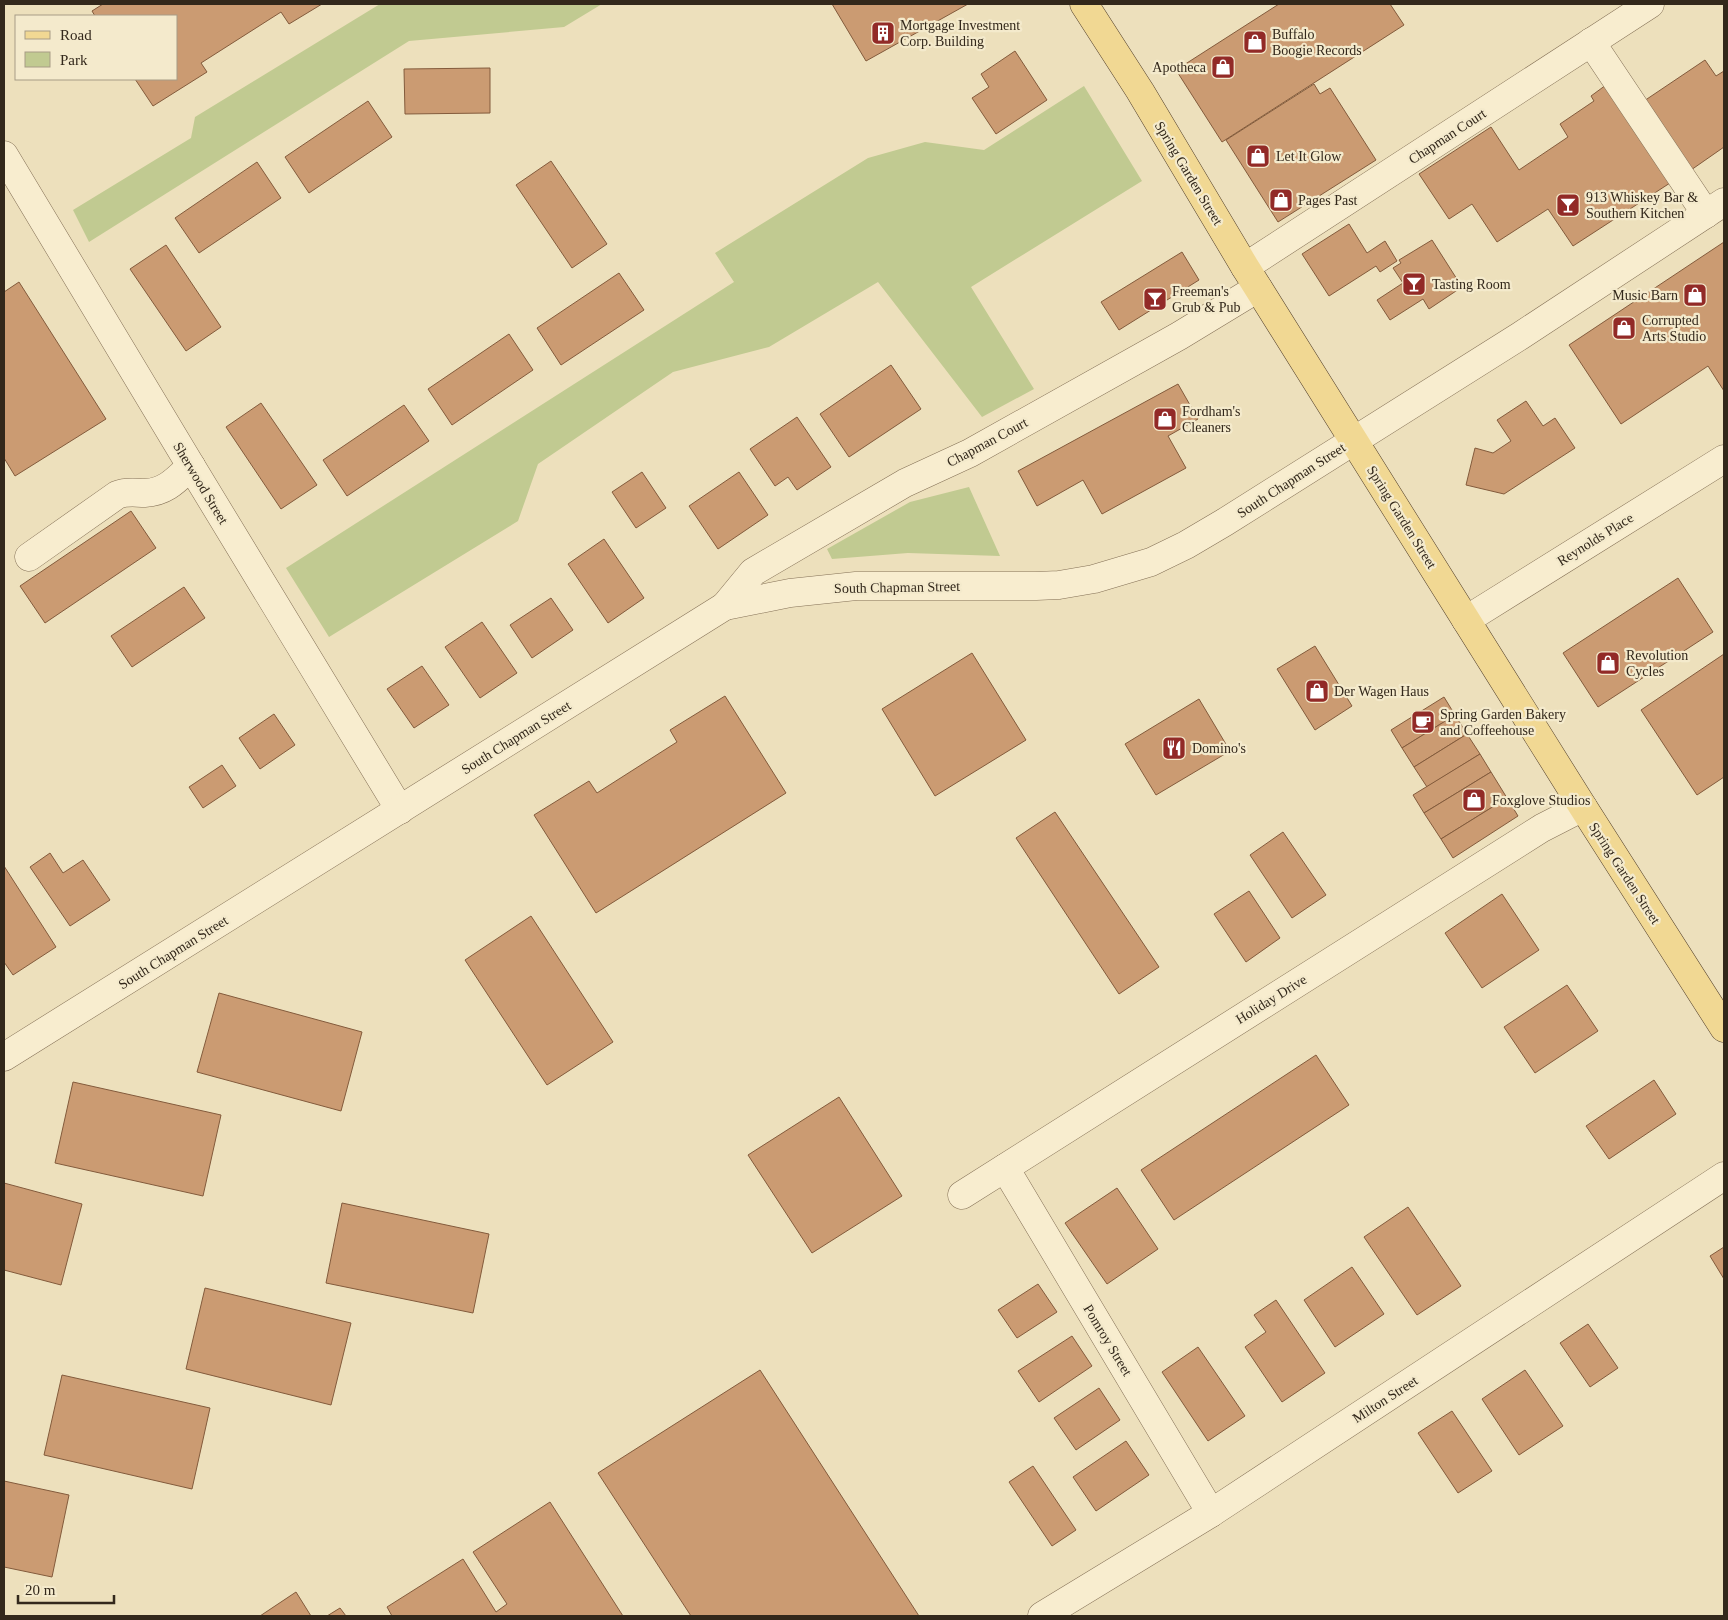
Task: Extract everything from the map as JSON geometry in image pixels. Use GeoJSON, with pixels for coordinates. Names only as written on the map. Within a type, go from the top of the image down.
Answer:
{"type":"FeatureCollection","features":[{"type":"Feature","properties":{"kind":"main road","name":"Spring Garden Street"},"geometry":{"type":"LineString","coordinates":[[1084,4],[1140,91],[1251,278],[1724,1028]]}},
{"type":"Feature","properties":{"kind":"street","name":"Chapman Court"},"geometry":{"type":"LineString","coordinates":[[724,606],[753,572],[905,483],[970,453],[1179,336],[1251,278],[1591,42],[1650,4]]}},
{"type":"Feature","properties":{"kind":"street"},"geometry":{"type":"LineString","coordinates":[[1591,42],[1715,208]]}},
{"type":"Feature","properties":{"kind":"street","name":"Sherwood Street"},"geometry":{"type":"LineString","coordinates":[[4,155],[400,810]]}},
{"type":"Feature","properties":{"kind":"street","name":"South Chapman Street"},"geometry":{"type":"LineString","coordinates":[[4,1058],[724,606],[790,593],[856,586],[1059,585],[1094,579],[1151,562],[1186,545],[1225,522],[1520,336],[1715,208]]}},
{"type":"Feature","properties":{"kind":"street","name":"Reynolds Place"},"geometry":{"type":"LineString","coordinates":[[1466,620],[1724,459]]}},
{"type":"Feature","properties":{"kind":"street"},"geometry":{"type":"LineString","coordinates":[[29,557],[117,495],[126,492],[147,493],[169,487],[191,466]]}},
{"type":"Feature","properties":{"kind":"street","name":"Holiday Drive"},"geometry":{"type":"LineString","coordinates":[[962,1195],[1534,833],[1583,807]]}},
{"type":"Feature","properties":{"kind":"street","name":"Pomroy Street"},"geometry":{"type":"LineString","coordinates":[[1005,1168],[1210,1513]]}},
{"type":"Feature","properties":{"kind":"street","name":"Milton Street"},"geometry":{"type":"LineString","coordinates":[[1042,1616],[1210,1513],[1724,1176]]}},
{"type":"Feature","properties":{"kind":"green space"},"geometry":{"type":"Polygon","coordinates":[[[380,4],[602,4],[564,27],[409,41],[89,242],[73,210],[191,138],[195,117],[380,4]]]}},
{"type":"Feature","properties":{"kind":"green space"},"geometry":{"type":"Polygon","coordinates":[[[1084,86],[1142,181],[971,287],[1034,389],[982,417],[878,282],[769,347],[673,372],[538,464],[518,521],[329,637],[286,568],[734,282],[715,253],[868,158],[925,142],[984,150],[1084,86]]]}},
{"type":"Feature","properties":{"kind":"green space"},"geometry":{"type":"Polygon","coordinates":[[[969,487],[1000,556],[908,553],[832,559],[827,549],[910,502],[969,487]]]}},
{"type":"Feature","properties":{"kind":"building"},"geometry":{"type":"Polygon","coordinates":[[[103,4],[322,4],[289,24],[281,12],[201,63],[207,72],[153,106],[136,80],[178,80],[178,15],[94,15],[92,11],[103,4]]]}},
{"type":"Feature","properties":{"kind":"building","name":"Mortgage Investment Corp. Building"},"geometry":{"type":"Polygon","coordinates":[[[832,4],[968,4],[866,61],[832,4]]]}},
{"type":"Feature","properties":{"kind":"building"},"geometry":{"type":"Polygon","coordinates":[[[1279,4],[1390,4],[1404,25],[1222,142],[1176,70],[1279,4]]]}},
{"type":"Feature","properties":{"kind":"building"},"geometry":{"type":"Polygon","coordinates":[[[1015,51],[1047,100],[996,134],[972,98],[989,87],[981,74],[1015,51]]]}},
{"type":"Feature","properties":{"kind":"building"},"geometry":{"type":"Polygon","coordinates":[[[1705,60],[1716,76],[1724,71],[1724,147],[1691,170],[1644,101],[1705,60]]]}},
{"type":"Feature","properties":{"kind":"building"},"geometry":{"type":"Polygon","coordinates":[[[490,68],[490,113],[405,114],[404,69],[490,68]]]}},
{"type":"Feature","properties":{"kind":"building"},"geometry":{"type":"Polygon","coordinates":[[[1314,84],[1320,94],[1330,88],[1376,160],[1278,222],[1226,140],[1314,84]]]}},
{"type":"Feature","properties":{"kind":"building"},"geometry":{"type":"Polygon","coordinates":[[[1606,85],[1670,183],[1573,246],[1548,209],[1497,242],[1472,204],[1449,219],[1419,174],[1491,127],[1519,170],[1568,137],[1560,124],[1594,101],[1591,96],[1606,85]]]}},
{"type":"Feature","properties":{"kind":"building"},"geometry":{"type":"Polygon","coordinates":[[[368,101],[392,137],[309,193],[285,157],[368,101]]]}},
{"type":"Feature","properties":{"kind":"building"},"geometry":{"type":"Polygon","coordinates":[[[551,161],[607,244],[572,268],[516,185],[551,161]]]}},
{"type":"Feature","properties":{"kind":"building"},"geometry":{"type":"Polygon","coordinates":[[[257,162],[281,198],[199,253],[175,218],[257,162]]]}},
{"type":"Feature","properties":{"kind":"building"},"geometry":{"type":"Polygon","coordinates":[[[1349,224],[1367,253],[1385,241],[1397,261],[1380,272],[1376,266],[1329,296],[1302,254],[1349,224]]]}},
{"type":"Feature","properties":{"kind":"building"},"geometry":{"type":"Polygon","coordinates":[[[1432,240],[1462,287],[1429,309],[1423,299],[1390,320],[1377,300],[1403,283],[1393,268],[1401,263],[1399,260],[1432,240]]]}},
{"type":"Feature","properties":{"kind":"building"},"geometry":{"type":"Polygon","coordinates":[[[1724,242],[1724,391],[1708,366],[1621,424],[1569,345],[1724,242]]]}},
{"type":"Feature","properties":{"kind":"building"},"geometry":{"type":"Polygon","coordinates":[[[166,245],[221,327],[186,351],[130,269],[166,245]]]}},
{"type":"Feature","properties":{"kind":"building"},"geometry":{"type":"Polygon","coordinates":[[[1182,252],[1199,280],[1119,330],[1101,302],[1182,252]]]}},
{"type":"Feature","properties":{"kind":"building"},"geometry":{"type":"Polygon","coordinates":[[[619,273],[644,310],[561,365],[537,328],[619,273]]]}},
{"type":"Feature","properties":{"kind":"building"},"geometry":{"type":"Polygon","coordinates":[[[19,282],[106,419],[15,476],[4,458],[4,292],[19,282]]]}},
{"type":"Feature","properties":{"kind":"building"},"geometry":{"type":"Polygon","coordinates":[[[509,334],[533,370],[452,425],[428,389],[509,334]]]}},
{"type":"Feature","properties":{"kind":"building"},"geometry":{"type":"Polygon","coordinates":[[[891,365],[921,409],[849,457],[820,414],[891,365]]]}},
{"type":"Feature","properties":{"kind":"building"},"geometry":{"type":"Polygon","coordinates":[[[1178,384],[1198,419],[1168,436],[1186,468],[1102,514],[1083,480],[1037,506],[1018,471],[1178,384]]]}},
{"type":"Feature","properties":{"kind":"building"},"geometry":{"type":"Polygon","coordinates":[[[1526,401],[1543,426],[1555,418],[1575,448],[1504,494],[1466,485],[1475,448],[1493,453],[1511,441],[1497,420],[1526,401]]]}},
{"type":"Feature","properties":{"kind":"building"},"geometry":{"type":"Polygon","coordinates":[[[261,403],[317,485],[281,509],[226,427],[261,403]]]}},
{"type":"Feature","properties":{"kind":"building"},"geometry":{"type":"Polygon","coordinates":[[[404,405],[429,441],[347,496],[323,460],[404,405]]]}},
{"type":"Feature","properties":{"kind":"building"},"geometry":{"type":"Polygon","coordinates":[[[797,417],[831,467],[797,490],[788,477],[775,486],[750,449],[797,417]]]}},
{"type":"Feature","properties":{"kind":"building"},"geometry":{"type":"Polygon","coordinates":[[[642,472],[666,508],[636,528],[612,492],[642,472]]]}},
{"type":"Feature","properties":{"kind":"building"},"geometry":{"type":"Polygon","coordinates":[[[739,472],[768,515],[718,549],[689,506],[739,472]]]}},
{"type":"Feature","properties":{"kind":"building"},"geometry":{"type":"Polygon","coordinates":[[[131,511],[156,548],[45,623],[20,586],[131,511]]]}},
{"type":"Feature","properties":{"kind":"building"},"geometry":{"type":"Polygon","coordinates":[[[604,539],[644,598],[608,623],[568,564],[604,539]]]}},
{"type":"Feature","properties":{"kind":"building"},"geometry":{"type":"Polygon","coordinates":[[[1678,578],[1713,632],[1598,707],[1563,653],[1678,578]]]}},
{"type":"Feature","properties":{"kind":"building"},"geometry":{"type":"Polygon","coordinates":[[[184,587],[205,618],[132,667],[111,636],[184,587]]]}},
{"type":"Feature","properties":{"kind":"building"},"geometry":{"type":"Polygon","coordinates":[[[551,598],[573,630],[532,658],[510,625],[551,598]]]}},
{"type":"Feature","properties":{"kind":"building"},"geometry":{"type":"Polygon","coordinates":[[[482,622],[517,673],[480,698],[445,647],[482,622]]]}},
{"type":"Feature","properties":{"kind":"building"},"geometry":{"type":"Polygon","coordinates":[[[1315,646],[1352,706],[1315,730],[1277,669],[1315,646]]]}},
{"type":"Feature","properties":{"kind":"building"},"geometry":{"type":"Polygon","coordinates":[[[972,653],[1026,740],[935,796],[882,709],[972,653]]]}},
{"type":"Feature","properties":{"kind":"building"},"geometry":{"type":"Polygon","coordinates":[[[1724,654],[1724,777],[1697,795],[1641,710],[1724,654]]]}},
{"type":"Feature","properties":{"kind":"building"},"geometry":{"type":"Polygon","coordinates":[[[422,666],[449,705],[414,728],[387,689],[422,666]]]}},
{"type":"Feature","properties":{"kind":"building"},"geometry":{"type":"Polygon","coordinates":[[[725,696],[786,793],[596,913],[534,815],[589,781],[597,793],[677,742],[670,730],[725,696]]]}},
{"type":"Feature","properties":{"kind":"building"},"geometry":{"type":"Polygon","coordinates":[[[1444,697],[1455,715],[1402,748],[1391,730],[1444,697]]]}},
{"type":"Feature","properties":{"kind":"building"},"geometry":{"type":"Polygon","coordinates":[[[1199,699],[1230,751],[1156,795],[1125,744],[1199,699]]]}},
{"type":"Feature","properties":{"kind":"building"},"geometry":{"type":"Polygon","coordinates":[[[274,714],[295,745],[260,769],[239,738],[274,714]]]}},
{"type":"Feature","properties":{"kind":"building"},"geometry":{"type":"Polygon","coordinates":[[[1455,715],[1467,734],[1414,767],[1402,748],[1455,715]]]}},
{"type":"Feature","properties":{"kind":"building"},"geometry":{"type":"Polygon","coordinates":[[[1467,734],[1480,754],[1427,787],[1414,767],[1467,734]]]}},
{"type":"Feature","properties":{"kind":"building"},"geometry":{"type":"Polygon","coordinates":[[[1480,754],[1491,772],[1424,813],[1413,795],[1480,754]]]}},
{"type":"Feature","properties":{"kind":"building"},"geometry":{"type":"Polygon","coordinates":[[[222,765],[236,786],[203,808],[189,787],[222,765]]]}},
{"type":"Feature","properties":{"kind":"building"},"geometry":{"type":"Polygon","coordinates":[[[1491,772],[1507,798],[1441,839],[1424,813],[1491,772]]]}},
{"type":"Feature","properties":{"kind":"building"},"geometry":{"type":"Polygon","coordinates":[[[1507,798],[1518,816],[1453,858],[1441,839],[1507,798]]]}},
{"type":"Feature","properties":{"kind":"building"},"geometry":{"type":"Polygon","coordinates":[[[1055,812],[1159,967],[1119,994],[1016,838],[1055,812]]]}},
{"type":"Feature","properties":{"kind":"building"},"geometry":{"type":"Polygon","coordinates":[[[1283,832],[1326,895],[1292,918],[1250,855],[1283,832]]]}},
{"type":"Feature","properties":{"kind":"building"},"geometry":{"type":"Polygon","coordinates":[[[50,853],[63,873],[83,860],[110,900],[70,926],[30,867],[50,853]]]}},
{"type":"Feature","properties":{"kind":"building"},"geometry":{"type":"Polygon","coordinates":[[[4,866],[56,947],[13,975],[4,962],[4,866]]]}},
{"type":"Feature","properties":{"kind":"building"},"geometry":{"type":"Polygon","coordinates":[[[1249,891],[1280,938],[1246,962],[1214,914],[1249,891]]]}},
{"type":"Feature","properties":{"kind":"building"},"geometry":{"type":"Polygon","coordinates":[[[1502,894],[1539,950],[1482,988],[1445,933],[1502,894]]]}},
{"type":"Feature","properties":{"kind":"building"},"geometry":{"type":"Polygon","coordinates":[[[531,916],[613,1042],[547,1085],[465,960],[531,916]]]}},
{"type":"Feature","properties":{"kind":"building"},"geometry":{"type":"Polygon","coordinates":[[[1567,985],[1598,1031],[1535,1073],[1504,1027],[1567,985]]]}},
{"type":"Feature","properties":{"kind":"building"},"geometry":{"type":"Polygon","coordinates":[[[219,993],[362,1032],[341,1111],[197,1072],[219,993]]]}},
{"type":"Feature","properties":{"kind":"building"},"geometry":{"type":"Polygon","coordinates":[[[1316,1055],[1349,1105],[1174,1220],[1141,1170],[1316,1055]]]}},
{"type":"Feature","properties":{"kind":"building"},"geometry":{"type":"Polygon","coordinates":[[[1654,1080],[1676,1114],[1609,1159],[1586,1126],[1654,1080]]]}},
{"type":"Feature","properties":{"kind":"building"},"geometry":{"type":"Polygon","coordinates":[[[73,1082],[221,1115],[203,1196],[55,1163],[73,1082]]]}},
{"type":"Feature","properties":{"kind":"building"},"geometry":{"type":"Polygon","coordinates":[[[839,1097],[902,1196],[812,1253],[748,1155],[839,1097]]]}},
{"type":"Feature","properties":{"kind":"building"},"geometry":{"type":"Polygon","coordinates":[[[4,1183],[82,1204],[61,1285],[4,1270],[4,1183]]]}},
{"type":"Feature","properties":{"kind":"building"},"geometry":{"type":"Polygon","coordinates":[[[1117,1188],[1158,1249],[1107,1284],[1065,1223],[1117,1188]]]}},
{"type":"Feature","properties":{"kind":"building"},"geometry":{"type":"Polygon","coordinates":[[[342,1203],[489,1234],[473,1313],[326,1283],[342,1203]]]}},
{"type":"Feature","properties":{"kind":"building"},"geometry":{"type":"Polygon","coordinates":[[[1408,1207],[1461,1286],[1417,1315],[1364,1237],[1408,1207]]]}},
{"type":"Feature","properties":{"kind":"building"},"geometry":{"type":"Polygon","coordinates":[[[1724,1247],[1724,1279],[1710,1256],[1724,1247]]]}},
{"type":"Feature","properties":{"kind":"building"},"geometry":{"type":"Polygon","coordinates":[[[1352,1267],[1384,1314],[1335,1347],[1304,1300],[1352,1267]]]}},
{"type":"Feature","properties":{"kind":"building"},"geometry":{"type":"Polygon","coordinates":[[[1038,1284],[1057,1312],[1017,1338],[998,1310],[1038,1284]]]}},
{"type":"Feature","properties":{"kind":"building"},"geometry":{"type":"Polygon","coordinates":[[[205,1288],[351,1323],[331,1405],[186,1369],[205,1288]]]}},
{"type":"Feature","properties":{"kind":"building"},"geometry":{"type":"Polygon","coordinates":[[[1276,1300],[1325,1373],[1282,1402],[1245,1347],[1266,1332],[1254,1315],[1276,1300]]]}},
{"type":"Feature","properties":{"kind":"building"},"geometry":{"type":"Polygon","coordinates":[[[1588,1324],[1618,1368],[1590,1387],[1560,1343],[1588,1324]]]}},
{"type":"Feature","properties":{"kind":"building"},"geometry":{"type":"Polygon","coordinates":[[[1072,1336],[1092,1366],[1039,1402],[1018,1371],[1072,1336]]]}},
{"type":"Feature","properties":{"kind":"building"},"geometry":{"type":"Polygon","coordinates":[[[1198,1347],[1245,1416],[1208,1441],[1162,1372],[1198,1347]]]}},
{"type":"Feature","properties":{"kind":"building"},"geometry":{"type":"Polygon","coordinates":[[[760,1370],[919,1616],[691,1616],[598,1473],[760,1370]]]}},
{"type":"Feature","properties":{"kind":"building"},"geometry":{"type":"Polygon","coordinates":[[[1525,1370],[1563,1426],[1519,1455],[1482,1399],[1525,1370]]]}},
{"type":"Feature","properties":{"kind":"building"},"geometry":{"type":"Polygon","coordinates":[[[62,1375],[210,1408],[192,1489],[44,1455],[62,1375]]]}},
{"type":"Feature","properties":{"kind":"building"},"geometry":{"type":"Polygon","coordinates":[[[1099,1388],[1120,1420],[1076,1450],[1054,1418],[1099,1388]]]}},
{"type":"Feature","properties":{"kind":"building"},"geometry":{"type":"Polygon","coordinates":[[[1452,1411],[1492,1471],[1458,1493],[1418,1433],[1452,1411]]]}},
{"type":"Feature","properties":{"kind":"building"},"geometry":{"type":"Polygon","coordinates":[[[1126,1441],[1149,1475],[1096,1511],[1073,1477],[1126,1441]]]}},
{"type":"Feature","properties":{"kind":"building"},"geometry":{"type":"Polygon","coordinates":[[[1033,1466],[1076,1530],[1052,1546],[1009,1482],[1033,1466]]]}},
{"type":"Feature","properties":{"kind":"building"},"geometry":{"type":"Polygon","coordinates":[[[4,1481],[69,1495],[52,1577],[4,1567],[4,1481]]]}},
{"type":"Feature","properties":{"kind":"building"},"geometry":{"type":"Polygon","coordinates":[[[550,1502],[623,1616],[392,1616],[387,1607],[463,1559],[496,1612],[507,1604],[473,1552],[550,1502]]]}},
{"type":"Feature","properties":{"kind":"building"},"geometry":{"type":"Polygon","coordinates":[[[296,1592],[311,1616],[260,1616],[296,1592]]]}},
{"type":"Feature","properties":{"kind":"building"},"geometry":{"type":"Polygon","coordinates":[[[340,1608],[346,1616],[327,1616],[340,1608]]]}},
{"type":"Feature","properties":{"kind":"place","name":"Mortgage Investment Corp. Building"},"geometry":{"type":"Point","coordinates":[883,33]}},
{"type":"Feature","properties":{"kind":"place","name":"Buffalo Boogie Records"},"geometry":{"type":"Point","coordinates":[1255,42]}},
{"type":"Feature","properties":{"kind":"place","name":"Apotheca"},"geometry":{"type":"Point","coordinates":[1223,67]}},
{"type":"Feature","properties":{"kind":"place","name":"Let It Glow"},"geometry":{"type":"Point","coordinates":[1258,156]}},
{"type":"Feature","properties":{"kind":"place","name":"Pages Past"},"geometry":{"type":"Point","coordinates":[1281,200]}},
{"type":"Feature","properties":{"kind":"place","name":"913 Whiskey Bar & Southern Kitchen"},"geometry":{"type":"Point","coordinates":[1568,205]}},
{"type":"Feature","properties":{"kind":"place","name":"Tasting Room"},"geometry":{"type":"Point","coordinates":[1414,284]}},
{"type":"Feature","properties":{"kind":"place","name":"Music Barn"},"geometry":{"type":"Point","coordinates":[1695,295]}},
{"type":"Feature","properties":{"kind":"place","name":"Freeman's Grub & Pub"},"geometry":{"type":"Point","coordinates":[1155,299]}},
{"type":"Feature","properties":{"kind":"place","name":"Corrupted Arts Studio"},"geometry":{"type":"Point","coordinates":[1624,328]}},
{"type":"Feature","properties":{"kind":"place","name":"Fordham's Cleaners"},"geometry":{"type":"Point","coordinates":[1165,419]}},
{"type":"Feature","properties":{"kind":"place","name":"Revolution Cycles"},"geometry":{"type":"Point","coordinates":[1608,663]}},
{"type":"Feature","properties":{"kind":"place","name":"Der Wagen Haus"},"geometry":{"type":"Point","coordinates":[1317,691]}},
{"type":"Feature","properties":{"kind":"place","name":"Spring Garden Bakery and Coffeehouse"},"geometry":{"type":"Point","coordinates":[1423,722]}},
{"type":"Feature","properties":{"kind":"place","name":"Domino's"},"geometry":{"type":"Point","coordinates":[1174,748]}},
{"type":"Feature","properties":{"kind":"place","name":"Foxglove Studios"},"geometry":{"type":"Point","coordinates":[1474,800]}}]}
